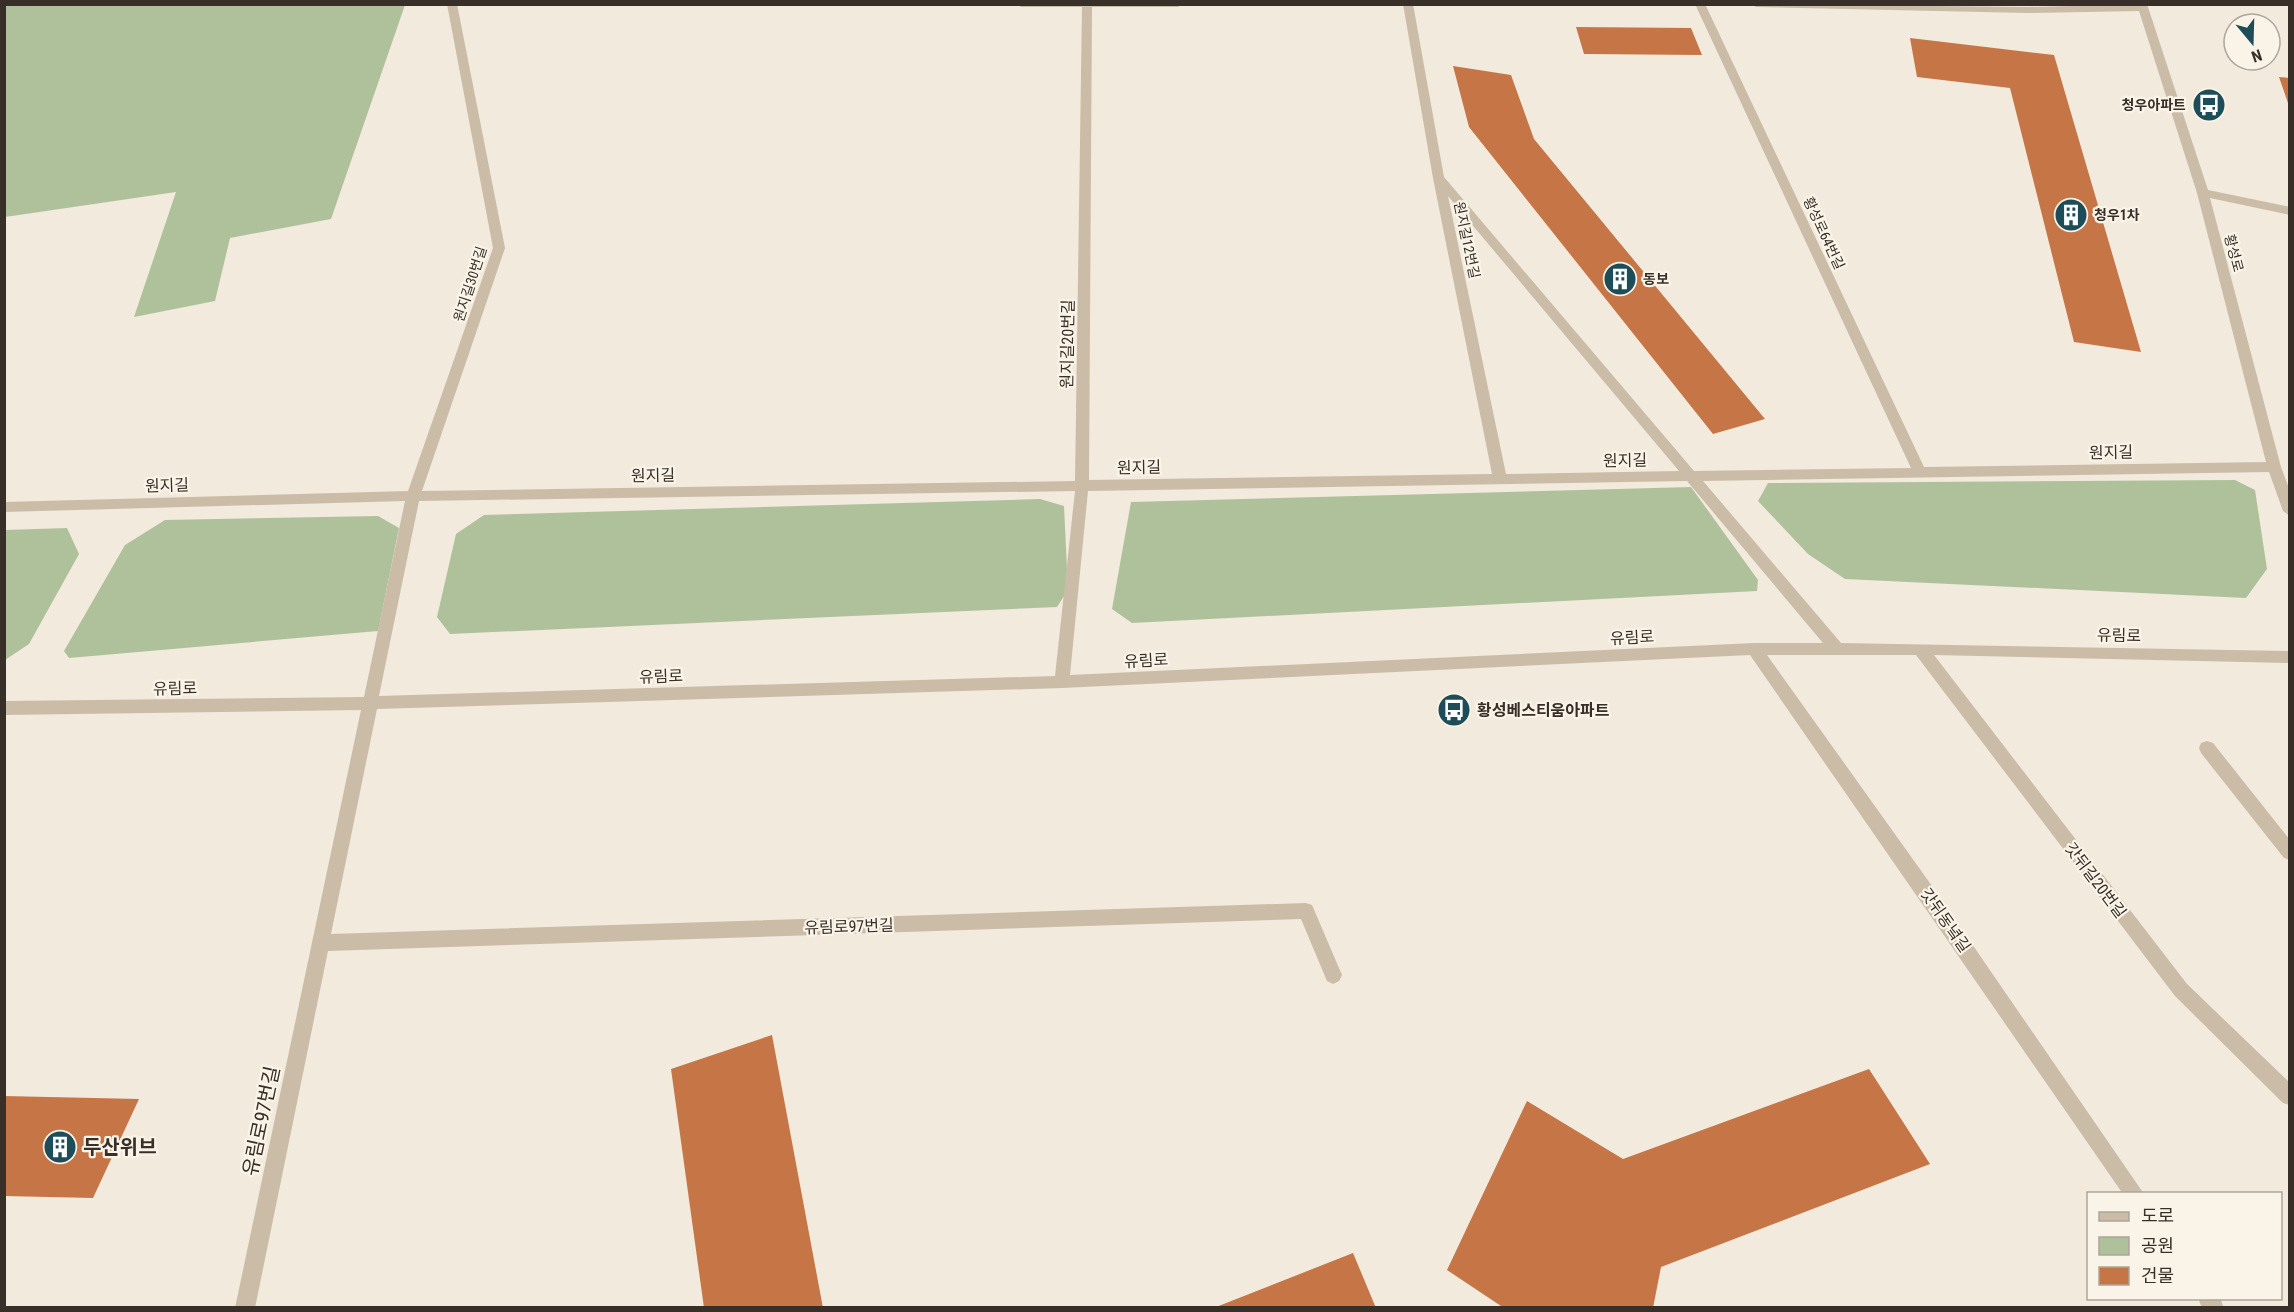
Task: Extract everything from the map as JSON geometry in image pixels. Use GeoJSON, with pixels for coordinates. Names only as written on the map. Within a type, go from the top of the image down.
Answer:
{"type":"FeatureCollection","features":[{"type":"Feature","properties":{"kind":"street","name":"원지길30번길"},"geometry":{"type":"LineString","coordinates":[[371,703],[413,496],[499,248],[452,4]]}},
{"type":"Feature","properties":{"kind":"street"},"geometry":{"type":"LineString","coordinates":[[1021,4],[1178,4]]}},
{"type":"Feature","properties":{"kind":"street","name":"원지길12번길"},"geometry":{"type":"LineString","coordinates":[[1408,4],[1439,178],[1500,480]]}},
{"type":"Feature","properties":{"kind":"street","name":"황성로64번길"},"geometry":{"type":"LineString","coordinates":[[1700,4],[1920,473]]}},
{"type":"Feature","properties":{"kind":"street"},"geometry":{"type":"LineString","coordinates":[[1756,4],[2028,10],[2143,6]]}},
{"type":"Feature","properties":{"kind":"street","name":"원지길20번길"},"geometry":{"type":"LineString","coordinates":[[1062,682],[1082,486],[1087,5]]}},
{"type":"Feature","properties":{"kind":"street","name":"황성로"},"geometry":{"type":"LineString","coordinates":[[2143,6],[2203,193],[2274,467],[2289,510]]}},
{"type":"Feature","properties":{"kind":"street"},"geometry":{"type":"LineString","coordinates":[[1439,178],[1836,648]]}},
{"type":"Feature","properties":{"kind":"street"},"geometry":{"type":"LineString","coordinates":[[2203,193],[2289,211]]}},
{"type":"Feature","properties":{"kind":"street","name":"원지길"},"geometry":{"type":"LineString","coordinates":[[4,507],[413,496],[2274,467]]}},
{"type":"Feature","properties":{"kind":"street","name":"유림로"},"geometry":{"type":"LineString","coordinates":[[4,708],[371,703],[1062,682],[1754,649],[1920,649],[2289,657]]}},
{"type":"Feature","properties":{"kind":"street","name":"갓뒤동녘길"},"geometry":{"type":"LineString","coordinates":[[1754,649],[2134,1192]]}},
{"type":"Feature","properties":{"kind":"street","name":"갓뒤길20번길"},"geometry":{"type":"LineString","coordinates":[[1920,649],[2181,990],[2289,1096]]}},
{"type":"Feature","properties":{"kind":"street","name":"유림로97번길"},"geometry":{"type":"LineString","coordinates":[[245,1308],[371,703]]}},
{"type":"Feature","properties":{"kind":"street"},"geometry":{"type":"LineString","coordinates":[[2207,748],[2289,853]]}},
{"type":"Feature","properties":{"kind":"street","name":"유림로97번길"},"geometry":{"type":"LineString","coordinates":[[321,944],[1306,911],[1333,975]]}},
{"type":"Feature","properties":{"kind":"green space"},"geometry":{"type":"Polygon","coordinates":[[[4,5],[405,5],[331,219],[230,238],[215,301],[134,317],[176,192],[5,217],[4,5]]]}},
{"type":"Feature","properties":{"kind":"green space"},"geometry":{"type":"Polygon","coordinates":[[[2235,480],[2255,490],[2267,569],[2246,598],[1845,579],[1808,554],[1758,501],[1768,483],[2235,480]]]}},
{"type":"Feature","properties":{"kind":"green space"},"geometry":{"type":"Polygon","coordinates":[[[1691,487],[1758,580],[1757,591],[1132,623],[1112,609],[1131,502],[1691,487]]]}},
{"type":"Feature","properties":{"kind":"green space"},"geometry":{"type":"Polygon","coordinates":[[[1040,499],[1064,506],[1068,590],[1057,607],[450,634],[437,617],[456,534],[484,515],[1040,499]]]}},
{"type":"Feature","properties":{"kind":"green space"},"geometry":{"type":"Polygon","coordinates":[[[378,516],[399,528],[378,631],[69,658],[64,651],[125,545],[165,520],[378,516]]]}},
{"type":"Feature","properties":{"kind":"green space"},"geometry":{"type":"Polygon","coordinates":[[[67,528],[79,554],[29,644],[5,660],[5,530],[67,528]]]}},
{"type":"Feature","properties":{"kind":"building"},"geometry":{"type":"Polygon","coordinates":[[[1576,27],[1691,28],[1702,55],[1584,54],[1576,27]]]}},
{"type":"Feature","properties":{"kind":"building","name":"청우1차"},"geometry":{"type":"Polygon","coordinates":[[[1910,38],[2054,55],[2141,352],[2074,342],[2010,88],[1917,77],[1910,38]]]}},
{"type":"Feature","properties":{"kind":"building","name":"동보"},"geometry":{"type":"Polygon","coordinates":[[[1453,66],[1511,75],[1534,139],[1765,419],[1713,434],[1469,127],[1453,66]]]}},
{"type":"Feature","properties":{"kind":"building"},"geometry":{"type":"Polygon","coordinates":[[[2279,77],[2290,78],[2289,106],[2279,77]]]}},
{"type":"Feature","properties":{"kind":"building"},"geometry":{"type":"Polygon","coordinates":[[[772,1035],[823,1308],[704,1308],[671,1069],[772,1035]]]}},
{"type":"Feature","properties":{"kind":"building"},"geometry":{"type":"Polygon","coordinates":[[[1869,1069],[1930,1164],[1661,1267],[1653,1308],[1504,1308],[1447,1270],[1527,1101],[1623,1159],[1869,1069]]]}},
{"type":"Feature","properties":{"kind":"building","name":"두산위브"},"geometry":{"type":"Polygon","coordinates":[[[4,1096],[139,1099],[93,1198],[4,1196],[4,1096]]]}},
{"type":"Feature","properties":{"kind":"building"},"geometry":{"type":"Polygon","coordinates":[[[1353,1253],[1376,1308],[1216,1308],[1216,1307],[1353,1253]]]}},
{"type":"Feature","properties":{"kind":"place","name":"청우아파트"},"geometry":{"type":"Point","coordinates":[2209,105]}},
{"type":"Feature","properties":{"kind":"place","name":"청우1차"},"geometry":{"type":"Point","coordinates":[2071,215]}},
{"type":"Feature","properties":{"kind":"place","name":"동보"},"geometry":{"type":"Point","coordinates":[1620,279]}},
{"type":"Feature","properties":{"kind":"place","name":"황성베스티움아파트"},"geometry":{"type":"Point","coordinates":[1454,710]}},
{"type":"Feature","properties":{"kind":"place","name":"두산위브"},"geometry":{"type":"Point","coordinates":[60,1147]}}]}
